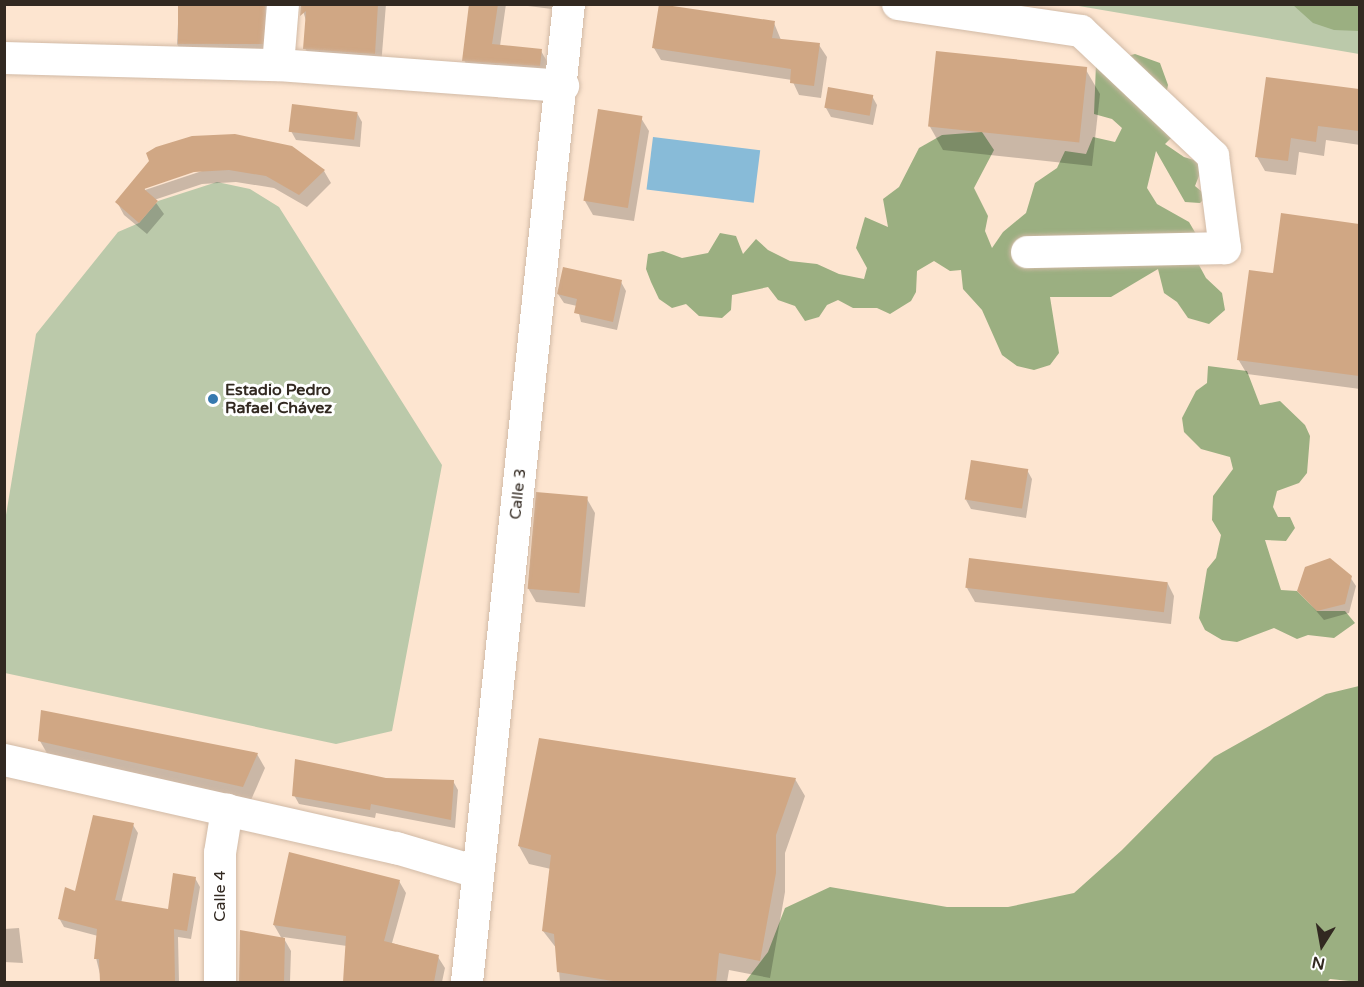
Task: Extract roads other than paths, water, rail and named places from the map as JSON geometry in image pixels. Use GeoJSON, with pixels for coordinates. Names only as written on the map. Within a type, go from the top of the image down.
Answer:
{"type":"FeatureCollection","features":[{"type":"Feature","properties":{"kind":"street"},"geometry":{"type":"LineString","coordinates":[[278,65],[284,4]]}},
{"type":"Feature","properties":{"kind":"street","name":"Calle 3"},"geometry":{"type":"LineString","coordinates":[[467,982],[563,86],[569,4]]}},
{"type":"Feature","properties":{"kind":"street"},"geometry":{"type":"LineString","coordinates":[[898,4],[1081,31],[1213,156],[1225,248],[1027,252]]}},
{"type":"Feature","properties":{"kind":"street"},"geometry":{"type":"LineString","coordinates":[[4,58],[278,65],[563,86]]}},
{"type":"Feature","properties":{"kind":"street"},"geometry":{"type":"LineString","coordinates":[[4,760],[396,848],[477,872]]}},
{"type":"Feature","properties":{"kind":"street","name":"Calle 4"},"geometry":{"type":"LineString","coordinates":[[220,982],[220,853],[227,810]]}},
{"type":"Feature","properties":{"kind":"water"},"geometry":{"type":"Polygon","coordinates":[[[653,137],[760,150],[754,203],[647,190],[653,137]]]}},
{"type":"Feature","properties":{"kind":"place","name":"Estadio Pedro Rafael Chávez"},"geometry":{"type":"Point","coordinates":[213,399]}}]}
